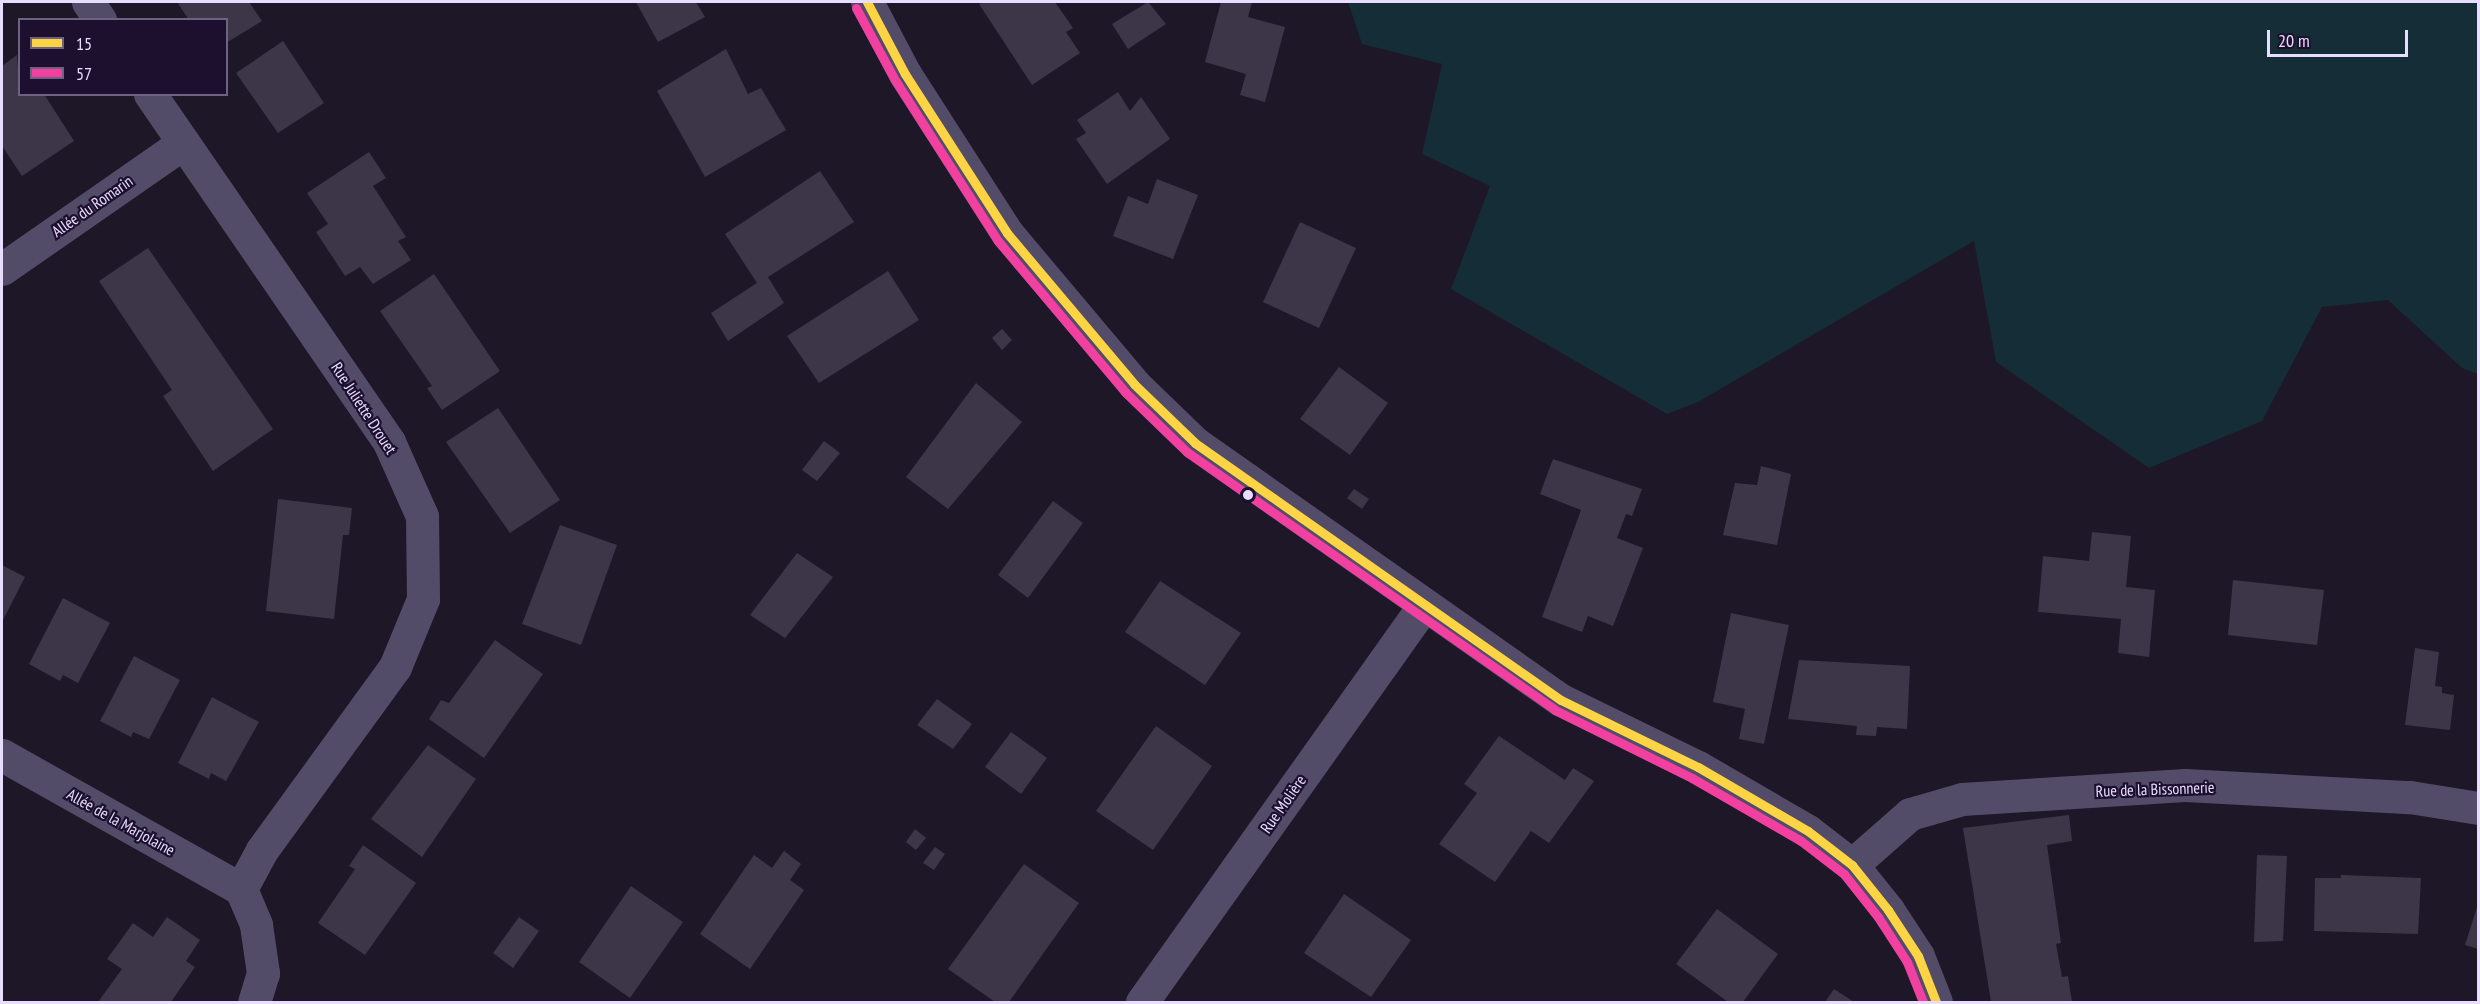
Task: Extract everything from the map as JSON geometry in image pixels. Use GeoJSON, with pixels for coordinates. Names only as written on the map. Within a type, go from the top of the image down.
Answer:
{"type":"FeatureCollection","features":[{"type":"Feature","properties":{"kind":"street"},"geometry":{"type":"LineString","coordinates":[[88,2],[99,18]]}},
{"type":"Feature","properties":{"kind":"street"},"geometry":{"type":"LineString","coordinates":[[867,2],[905,74],[1007,233],[1134,384],[1195,443],[1423,607],[1561,700],[1698,767],[1809,831],[1852,865],[1918,956],[1936,1002]]}},
{"type":"Feature","properties":{"kind":"street","name":"Rue Juliette Drouet"},"geometry":{"type":"LineString","coordinates":[[151,96],[389,442],[422,516],[423,599],[395,667],[262,850],[241,889]]}},
{"type":"Feature","properties":{"kind":"street","name":"Allée du Romarin"},"geometry":{"type":"LineString","coordinates":[[2,269],[183,143]]}},
{"type":"Feature","properties":{"kind":"street","name":"Rue Molière"},"geometry":{"type":"LineString","coordinates":[[1142,1002],[1423,607]]}},
{"type":"Feature","properties":{"kind":"street","name":"Allée de la Marjolaine"},"geometry":{"type":"LineString","coordinates":[[2,754],[241,889]]}},
{"type":"Feature","properties":{"kind":"street","name":"Rue de la Bissonnerie"},"geometry":{"type":"LineString","coordinates":[[1852,865],[1910,813],[1962,799],[2185,785],[2410,797],[2478,808]]}},
{"type":"Feature","properties":{"kind":"street"},"geometry":{"type":"LineString","coordinates":[[241,889],[256,925],[262,973],[254,1002]]}},
{"type":"Feature","properties":{"kind":"shaded area"},"geometry":{"type":"Polygon","coordinates":[[[1348,2],[2478,2],[2478,374],[2462,368],[2388,300],[2322,307],[2262,421],[2149,468],[1996,362],[1974,241],[1698,402],[1667,414],[1451,289],[1490,186],[1422,154],[1442,64],[1362,44],[1348,2]]]}},
{"type":"Feature","properties":{"kind":"building"},"geometry":{"type":"Polygon","coordinates":[[[177,2],[249,2],[262,21],[228,42],[228,18],[188,18],[177,2]]]}},
{"type":"Feature","properties":{"kind":"building"},"geometry":{"type":"Polygon","coordinates":[[[636,2],[696,2],[705,17],[658,42],[636,2]]]}},
{"type":"Feature","properties":{"kind":"building"},"geometry":{"type":"Polygon","coordinates":[[[984,2],[1055,2],[1073,28],[1066,32],[1080,53],[1032,85],[979,4],[984,2]]]}},
{"type":"Feature","properties":{"kind":"building"},"geometry":{"type":"Polygon","coordinates":[[[1148,2],[1166,24],[1128,49],[1112,24],[1148,2]]]}},
{"type":"Feature","properties":{"kind":"building"},"geometry":{"type":"Polygon","coordinates":[[[1221,2],[1252,2],[1248,17],[1285,27],[1265,102],[1240,95],[1246,74],[1205,62],[1221,2]]]}},
{"type":"Feature","properties":{"kind":"building"},"geometry":{"type":"Polygon","coordinates":[[[283,41],[324,103],[278,133],[236,73],[283,41]]]}},
{"type":"Feature","properties":{"kind":"building"},"geometry":{"type":"Polygon","coordinates":[[[726,49],[748,94],[761,88],[786,130],[705,177],[657,91],[726,49]]]}},
{"type":"Feature","properties":{"kind":"building"},"geometry":{"type":"Polygon","coordinates":[[[17,55],[18,96],[45,96],[74,141],[22,176],[2,146],[2,66],[17,55]]]}},
{"type":"Feature","properties":{"kind":"building"},"geometry":{"type":"Polygon","coordinates":[[[1118,92],[1130,111],[1141,97],[1170,139],[1107,184],[1076,139],[1086,133],[1077,120],[1118,92]]]}},
{"type":"Feature","properties":{"kind":"building"},"geometry":{"type":"Polygon","coordinates":[[[369,152],[386,178],[373,186],[406,237],[398,241],[411,260],[373,284],[360,267],[345,276],[316,232],[328,224],[307,193],[369,152]]]}},
{"type":"Feature","properties":{"kind":"building"},"geometry":{"type":"Polygon","coordinates":[[[820,171],[854,222],[768,277],[784,303],[728,341],[711,313],[757,283],[725,234],[820,171]]]}},
{"type":"Feature","properties":{"kind":"building"},"geometry":{"type":"Polygon","coordinates":[[[1157,179],[1198,195],[1173,259],[1113,236],[1128,196],[1148,204],[1157,179]]]}},
{"type":"Feature","properties":{"kind":"building"},"geometry":{"type":"Polygon","coordinates":[[[1300,222],[1356,248],[1319,328],[1263,302],[1300,222]]]}},
{"type":"Feature","properties":{"kind":"building"},"geometry":{"type":"Polygon","coordinates":[[[148,248],[273,429],[213,471],[163,396],[172,390],[99,281],[148,248]]]}},
{"type":"Feature","properties":{"kind":"building"},"geometry":{"type":"Polygon","coordinates":[[[888,271],[919,320],[819,383],[787,336],[888,271]]]}},
{"type":"Feature","properties":{"kind":"building"},"geometry":{"type":"Polygon","coordinates":[[[434,274],[500,371],[442,410],[427,388],[432,386],[380,311],[434,274]]]}},
{"type":"Feature","properties":{"kind":"building"},"geometry":{"type":"Polygon","coordinates":[[[1002,329],[1012,340],[1002,350],[992,338],[1002,329]]]}},
{"type":"Feature","properties":{"kind":"building"},"geometry":{"type":"Polygon","coordinates":[[[1339,367],[1388,403],[1350,455],[1300,419],[1339,367]]]}},
{"type":"Feature","properties":{"kind":"building"},"geometry":{"type":"Polygon","coordinates":[[[976,383],[1022,422],[948,509],[906,477],[976,383]]]}},
{"type":"Feature","properties":{"kind":"building"},"geometry":{"type":"Polygon","coordinates":[[[498,408],[560,500],[510,533],[446,442],[498,408]]]}},
{"type":"Feature","properties":{"kind":"building"},"geometry":{"type":"Polygon","coordinates":[[[824,441],[840,453],[817,481],[802,470],[824,441]]]}},
{"type":"Feature","properties":{"kind":"building"},"geometry":{"type":"Polygon","coordinates":[[[1553,459],[1642,489],[1632,516],[1626,514],[1617,538],[1643,548],[1613,626],[1588,616],[1582,632],[1542,617],[1581,510],[1540,494],[1553,459]]]}},
{"type":"Feature","properties":{"kind":"building"},"geometry":{"type":"Polygon","coordinates":[[[1761,466],[1791,474],[1777,545],[1723,535],[1735,483],[1757,485],[1761,466]]]}},
{"type":"Feature","properties":{"kind":"building"},"geometry":{"type":"Polygon","coordinates":[[[1354,489],[1369,499],[1362,509],[1347,498],[1354,489]]]}},
{"type":"Feature","properties":{"kind":"building"},"geometry":{"type":"Polygon","coordinates":[[[278,499],[352,508],[349,535],[343,535],[334,619],[266,611],[278,499]]]}},
{"type":"Feature","properties":{"kind":"building"},"geometry":{"type":"Polygon","coordinates":[[[1053,501],[1083,523],[1028,598],[998,575],[1053,501]]]}},
{"type":"Feature","properties":{"kind":"building"},"geometry":{"type":"Polygon","coordinates":[[[560,525],[617,545],[581,645],[522,624],[560,525]]]}},
{"type":"Feature","properties":{"kind":"building"},"geometry":{"type":"Polygon","coordinates":[[[2092,532],[2131,536],[2126,587],[2155,590],[2149,657],[2118,653],[2121,619],[2038,612],[2043,556],[2089,561],[2092,532]]]}},
{"type":"Feature","properties":{"kind":"building"},"geometry":{"type":"Polygon","coordinates":[[[797,553],[833,577],[785,638],[750,615],[797,553]]]}},
{"type":"Feature","properties":{"kind":"building"},"geometry":{"type":"Polygon","coordinates":[[[2,565],[25,577],[2,622],[2,565]]]}},
{"type":"Feature","properties":{"kind":"building"},"geometry":{"type":"Polygon","coordinates":[[[2233,580],[2324,590],[2317,645],[2228,635],[2233,580]]]}},
{"type":"Feature","properties":{"kind":"building"},"geometry":{"type":"Polygon","coordinates":[[[1160,581],[1241,633],[1205,685],[1125,632],[1160,581]]]}},
{"type":"Feature","properties":{"kind":"building"},"geometry":{"type":"Polygon","coordinates":[[[63,598],[110,623],[78,683],[63,675],[60,681],[29,664],[63,598]]]}},
{"type":"Feature","properties":{"kind":"building"},"geometry":{"type":"Polygon","coordinates":[[[1731,613],[1789,625],[1764,744],[1739,739],[1745,709],[1713,702],[1731,613]]]}},
{"type":"Feature","properties":{"kind":"building"},"geometry":{"type":"Polygon","coordinates":[[[495,640],[543,674],[484,758],[429,719],[441,700],[449,703],[495,640]]]}},
{"type":"Feature","properties":{"kind":"building"},"geometry":{"type":"Polygon","coordinates":[[[2415,648],[2439,652],[2435,686],[2442,687],[2442,693],[2454,695],[2450,730],[2405,725],[2415,648]]]}},
{"type":"Feature","properties":{"kind":"building"},"geometry":{"type":"Polygon","coordinates":[[[134,656],[180,680],[149,739],[133,732],[131,737],[100,721],[134,656]]]}},
{"type":"Feature","properties":{"kind":"building"},"geometry":{"type":"Polygon","coordinates":[[[1799,660],[1910,666],[1907,729],[1877,727],[1876,736],[1856,735],[1857,726],[1788,719],[1799,660]]]}},
{"type":"Feature","properties":{"kind":"building"},"geometry":{"type":"Polygon","coordinates":[[[212,697],[259,722],[226,781],[211,773],[209,779],[178,763],[212,697]]]}},
{"type":"Feature","properties":{"kind":"building"},"geometry":{"type":"Polygon","coordinates":[[[937,699],[972,724],[953,749],[917,725],[937,699]]]}},
{"type":"Feature","properties":{"kind":"building"},"geometry":{"type":"Polygon","coordinates":[[[1156,726],[1212,766],[1153,850],[1096,811],[1156,726]]]}},
{"type":"Feature","properties":{"kind":"building"},"geometry":{"type":"Polygon","coordinates":[[[1011,732],[1047,758],[1021,794],[985,767],[1011,732]]]}},
{"type":"Feature","properties":{"kind":"building"},"geometry":{"type":"Polygon","coordinates":[[[1499,736],[1565,780],[1573,768],[1594,781],[1549,843],[1531,831],[1495,882],[1439,844],[1477,793],[1464,784],[1499,736]]]}},
{"type":"Feature","properties":{"kind":"building"},"geometry":{"type":"Polygon","coordinates":[[[428,745],[476,779],[422,857],[371,819],[428,745]]]}},
{"type":"Feature","properties":{"kind":"building"},"geometry":{"type":"Polygon","coordinates":[[[2069,815],[2072,841],[2047,845],[2061,943],[2056,944],[2062,977],[2068,976],[2072,1002],[1991,1002],[1963,828],[2069,815]]]}},
{"type":"Feature","properties":{"kind":"building"},"geometry":{"type":"Polygon","coordinates":[[[915,829],[926,838],[916,850],[906,842],[915,829]]]}},
{"type":"Feature","properties":{"kind":"building"},"geometry":{"type":"Polygon","coordinates":[[[363,845],[416,883],[365,955],[318,923],[355,869],[349,866],[363,845]]]}},
{"type":"Feature","properties":{"kind":"building"},"geometry":{"type":"Polygon","coordinates":[[[935,847],[945,854],[934,870],[923,863],[935,847]]]}},
{"type":"Feature","properties":{"kind":"building"},"geometry":{"type":"Polygon","coordinates":[[[784,851],[801,864],[790,880],[804,890],[750,969],[700,934],[754,855],[772,868],[784,851]]]}},
{"type":"Feature","properties":{"kind":"building"},"geometry":{"type":"Polygon","coordinates":[[[2257,855],[2287,856],[2283,941],[2254,942],[2257,855]]]}},
{"type":"Feature","properties":{"kind":"building"},"geometry":{"type":"Polygon","coordinates":[[[1024,864],[1079,903],[1009,1002],[995,1002],[948,969],[1024,864]]]}},
{"type":"Feature","properties":{"kind":"building"},"geometry":{"type":"Polygon","coordinates":[[[2341,875],[2421,878],[2418,934],[2314,931],[2315,878],[2341,878],[2341,875]]]}},
{"type":"Feature","properties":{"kind":"building"},"geometry":{"type":"Polygon","coordinates":[[[631,886],[683,922],[630,998],[579,962],[631,886]]]}},
{"type":"Feature","properties":{"kind":"building"},"geometry":{"type":"Polygon","coordinates":[[[1344,894],[1411,940],[1371,997],[1304,953],[1344,894]]]}},
{"type":"Feature","properties":{"kind":"building"},"geometry":{"type":"Polygon","coordinates":[[[2478,904],[2478,949],[2465,945],[2478,904]]]}},
{"type":"Feature","properties":{"kind":"building"},"geometry":{"type":"Polygon","coordinates":[[[1717,909],[1778,954],[1743,1002],[1728,1002],[1676,964],[1717,909]]]}},
{"type":"Feature","properties":{"kind":"building"},"geometry":{"type":"Polygon","coordinates":[[[167,917],[200,940],[186,961],[195,967],[171,1002],[98,1002],[122,969],[107,959],[133,923],[153,937],[167,917]]]}},
{"type":"Feature","properties":{"kind":"building"},"geometry":{"type":"Polygon","coordinates":[[[519,917],[539,931],[513,968],[493,953],[519,917]]]}},
{"type":"Feature","properties":{"kind":"building"},"geometry":{"type":"Polygon","coordinates":[[[1834,989],[1854,1002],[1825,1002],[1834,989]]]}},
{"type":"Feature","properties":{"kind":"transit line","name":"15"},"geometry":{"type":"LineString","coordinates":[[867,2],[905,74],[1007,233],[1134,384],[1195,443],[1561,700],[1698,767],[1808,831],[1852,865],[1888,910],[1918,956],[1936,1002]]}},
{"type":"Feature","properties":{"kind":"transit line","name":"57"},"geometry":{"type":"LineString","coordinates":[[856,8],[895,80],[998,241],[1125,392],[1187,452],[1555,710],[1692,778],[1801,841],[1844,874],[1878,917],[1907,962],[1923,1002]]}}]}
